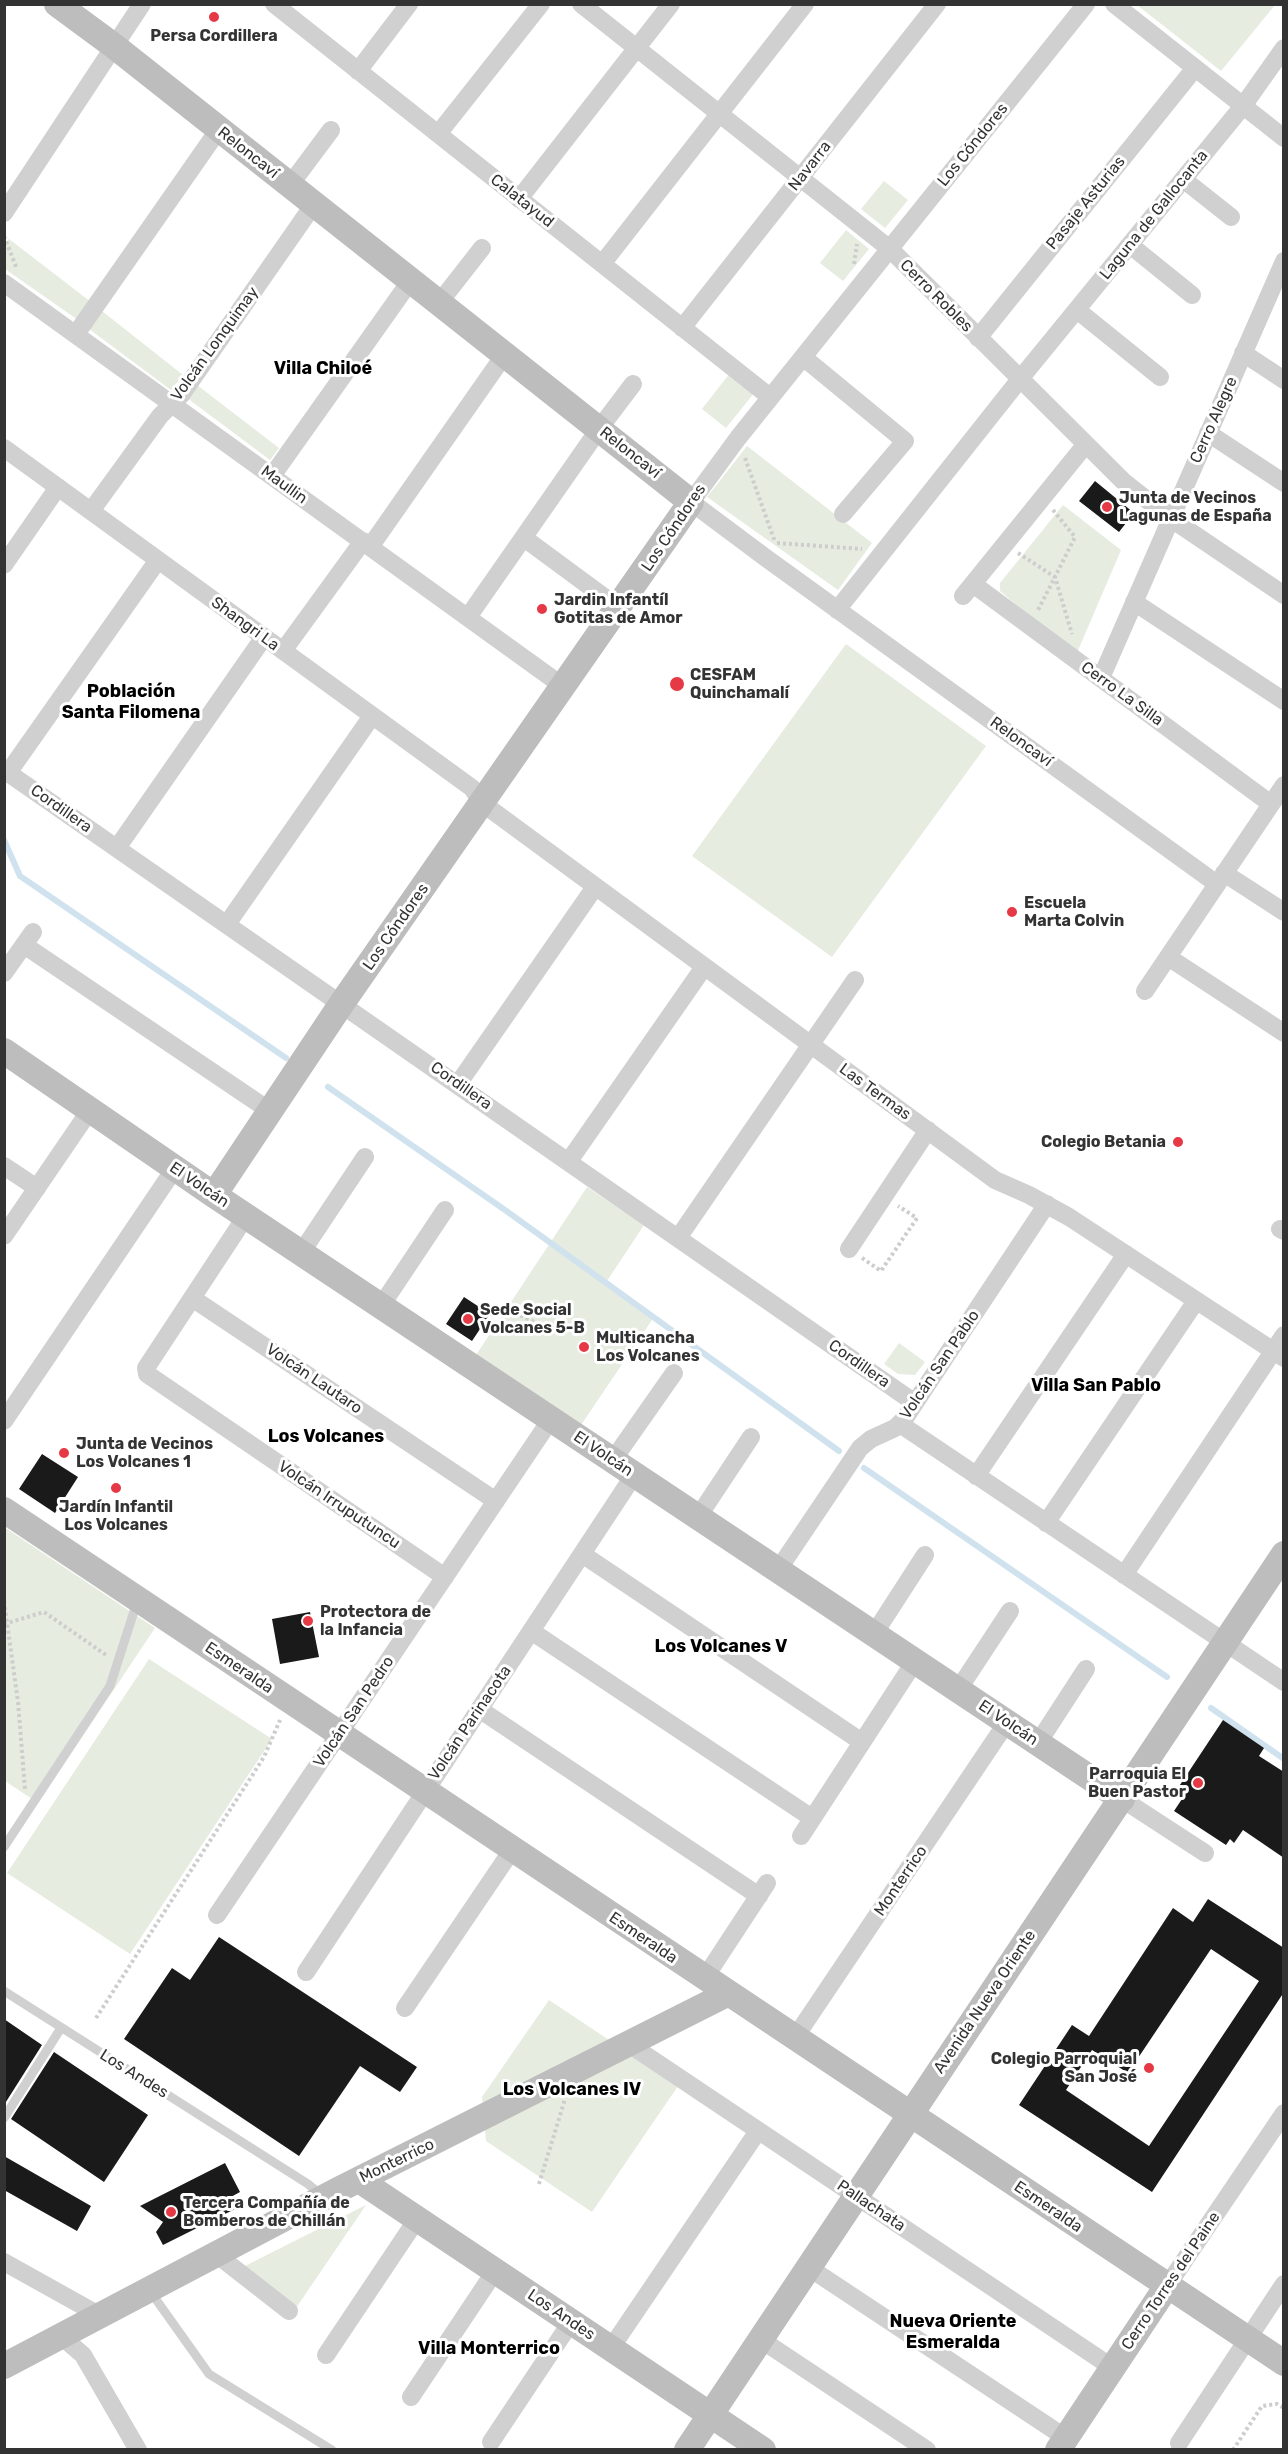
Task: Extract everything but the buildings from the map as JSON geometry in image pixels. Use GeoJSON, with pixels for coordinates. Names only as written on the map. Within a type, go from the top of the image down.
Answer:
{"type":"FeatureCollection","features":[{"type":"Feature","properties":{"kind":"street","name":"Reloncaví"},"geometry":{"type":"LineString","coordinates":[[57,4],[114,46],[691,502],[771,551],[837,610],[1221,878],[1284,912]]}},
{"type":"Feature","properties":{"kind":"street"},"geometry":{"type":"LineString","coordinates":[[4,213],[142,4]]}},
{"type":"Feature","properties":{"kind":"street","name":"Calatayud"},"geometry":{"type":"LineString","coordinates":[[274,4],[770,397]]}},
{"type":"Feature","properties":{"kind":"street"},"geometry":{"type":"LineString","coordinates":[[358,71],[409,4]]}},
{"type":"Feature","properties":{"kind":"street"},"geometry":{"type":"LineString","coordinates":[[438,135],[541,4]]}},
{"type":"Feature","properties":{"kind":"street","name":"Cerro Robles"},"geometry":{"type":"LineString","coordinates":[[582,4],[890,249],[1123,482],[1170,518],[1284,595]]}},
{"type":"Feature","properties":{"kind":"street"},"geometry":{"type":"LineString","coordinates":[[519,199],[671,4]]}},
{"type":"Feature","properties":{"kind":"street"},"geometry":{"type":"LineString","coordinates":[[602,264],[805,4]]}},
{"type":"Feature","properties":{"kind":"street","name":"Navarra"},"geometry":{"type":"LineString","coordinates":[[682,328],[937,4]]}},
{"type":"Feature","properties":{"kind":"street","name":"Los Cóndores"},"geometry":{"type":"LineString","coordinates":[[214,1195],[342,1003],[691,502],[770,397],[1086,4]]}},
{"type":"Feature","properties":{"kind":"street"},"geometry":{"type":"LineString","coordinates":[[1114,4],[1284,138]]}},
{"type":"Feature","properties":{"kind":"street","name":"Laguna de Gallocanta"},"geometry":{"type":"LineString","coordinates":[[837,610],[1020,379],[1243,106],[1284,48]]}},
{"type":"Feature","properties":{"kind":"street","name":"Pasaje Asturias"},"geometry":{"type":"LineString","coordinates":[[978,338],[1195,68]]}},
{"type":"Feature","properties":{"kind":"street"},"geometry":{"type":"LineString","coordinates":[[76,334],[219,129]]}},
{"type":"Feature","properties":{"kind":"street"},"geometry":{"type":"LineString","coordinates":[[290,186],[331,130]]}},
{"type":"Feature","properties":{"kind":"street"},"geometry":{"type":"LineString","coordinates":[[1183,179],[1231,217]]}},
{"type":"Feature","properties":{"kind":"street","name":"Volcán Lonquimay"},"geometry":{"type":"LineString","coordinates":[[91,511],[160,416],[188,385],[314,204]]}},
{"type":"Feature","properties":{"kind":"street"},"geometry":{"type":"LineString","coordinates":[[1130,245],[1192,295]]}},
{"type":"Feature","properties":{"kind":"street"},"geometry":{"type":"LineString","coordinates":[[439,303],[482,248]]}},
{"type":"Feature","properties":{"kind":"street","name":"Cerro Alegre"},"geometry":{"type":"LineString","coordinates":[[1101,678],[1283,262]]}},
{"type":"Feature","properties":{"kind":"street"},"geometry":{"type":"LineString","coordinates":[[272,476],[411,280]]}},
{"type":"Feature","properties":{"kind":"street","name":"Maullin"},"geometry":{"type":"LineString","coordinates":[[4,283],[564,687]]}},
{"type":"Feature","properties":{"kind":"street"},"geometry":{"type":"LineString","coordinates":[[1077,310],[1160,377]]}},
{"type":"Feature","properties":{"kind":"street"},"geometry":{"type":"LineString","coordinates":[[1243,353],[1284,380]]}},
{"type":"Feature","properties":{"kind":"street"},"geometry":{"type":"LineString","coordinates":[[283,651],[366,544],[505,354]]}},
{"type":"Feature","properties":{"kind":"street"},"geometry":{"type":"LineString","coordinates":[[803,357],[905,441],[843,514]]}},
{"type":"Feature","properties":{"kind":"street"},"geometry":{"type":"LineString","coordinates":[[468,617],[633,384]]}},
{"type":"Feature","properties":{"kind":"street"},"geometry":{"type":"LineString","coordinates":[[1209,432],[1284,483]]}},
{"type":"Feature","properties":{"kind":"street"},"geometry":{"type":"LineString","coordinates":[[1005,544],[1086,444]]}},
{"type":"Feature","properties":{"kind":"street","name":"Shangri La"},"geometry":{"type":"LineString","coordinates":[[4,448],[472,788],[482,803]]}},
{"type":"Feature","properties":{"kind":"street"},"geometry":{"type":"LineString","coordinates":[[4,565],[58,487]]}},
{"type":"Feature","properties":{"kind":"street"},"geometry":{"type":"LineString","coordinates":[[524,537],[619,608]]}},
{"type":"Feature","properties":{"kind":"street","name":"Cerro La Silla"},"geometry":{"type":"LineString","coordinates":[[1005,544],[968,590],[1030,626],[1271,804]]}},
{"type":"Feature","properties":{"kind":"street"},"geometry":{"type":"LineString","coordinates":[[6,772],[158,560]]}},
{"type":"Feature","properties":{"kind":"street"},"geometry":{"type":"LineString","coordinates":[[1134,602],[1284,701]]}},
{"type":"Feature","properties":{"kind":"street"},"geometry":{"type":"LineString","coordinates":[[117,849],[264,637]]}},
{"type":"Feature","properties":{"kind":"street"},"geometry":{"type":"LineString","coordinates":[[227,924],[372,716]]}},
{"type":"Feature","properties":{"kind":"street","name":"Cordillera"},"geometry":{"type":"LineString","coordinates":[[6,772],[342,1003],[915,1403]]}},
{"type":"Feature","properties":{"kind":"street"},"geometry":{"type":"LineString","coordinates":[[1145,991],[1284,785]]}},
{"type":"Feature","properties":{"kind":"street","name":"Las Termas"},"geometry":{"type":"LineString","coordinates":[[482,803],[1000,1183],[1047,1204],[1278,1355]]}},
{"type":"Feature","properties":{"kind":"street"},"geometry":{"type":"LineString","coordinates":[[458,1084],[595,886]]}},
{"type":"Feature","properties":{"kind":"street"},"geometry":{"type":"LineString","coordinates":[[4,973],[28,938],[270,1111]]}},
{"type":"Feature","properties":{"kind":"street"},"geometry":{"type":"LineString","coordinates":[[1168,957],[1284,1033]]}},
{"type":"Feature","properties":{"kind":"street"},"geometry":{"type":"LineString","coordinates":[[569,1161],[704,967]]}},
{"type":"Feature","properties":{"kind":"street"},"geometry":{"type":"LineString","coordinates":[[678,1238],[855,980]]}},
{"type":"Feature","properties":{"kind":"street","name":"El Volcán"},"geometry":{"type":"LineString","coordinates":[[4,1051],[214,1195],[1205,1853]]}},
{"type":"Feature","properties":{"kind":"street"},"geometry":{"type":"LineString","coordinates":[[4,1236],[90,1110]]}},
{"type":"Feature","properties":{"kind":"street"},"geometry":{"type":"LineString","coordinates":[[849,1249],[928,1130]]}},
{"type":"Feature","properties":{"kind":"street"},"geometry":{"type":"LineString","coordinates":[[301,1253],[365,1157]]}},
{"type":"Feature","properties":{"kind":"street"},"geometry":{"type":"LineString","coordinates":[[4,1166],[37,1188]]}},
{"type":"Feature","properties":{"kind":"street"},"geometry":{"type":"LineString","coordinates":[[4,1421],[175,1168]]}},
{"type":"Feature","properties":{"kind":"street","name":"Volcán San Pablo"},"geometry":{"type":"LineString","coordinates":[[778,1570],[860,1448],[871,1439],[889,1432],[900,1424],[1047,1204]]}},
{"type":"Feature","properties":{"kind":"street"},"geometry":{"type":"LineString","coordinates":[[381,1306],[445,1210]]}},
{"type":"Feature","properties":{"kind":"street"},"geometry":{"type":"LineString","coordinates":[[192,1298],[246,1216]]}},
{"type":"Feature","properties":{"kind":"street"},"geometry":{"type":"LineString","coordinates":[[976,1476],[1126,1254]]}},
{"type":"Feature","properties":{"kind":"street","name":"Volcán Irruputuncu"},"geometry":{"type":"LineString","coordinates":[[192,1298],[145,1371],[149,1377],[445,1577]]}},
{"type":"Feature","properties":{"kind":"street","name":"Volcán Lautaro"},"geometry":{"type":"LineString","coordinates":[[192,1298],[496,1501]]}},
{"type":"Feature","properties":{"kind":"street"},"geometry":{"type":"LineString","coordinates":[[1046,1523],[1196,1300]]}},
{"type":"Feature","properties":{"kind":"street"},"geometry":{"type":"LineString","coordinates":[[1124,1575],[1278,1355],[1284,1335]]}},
{"type":"Feature","properties":{"kind":"street"},"geometry":{"type":"LineString","coordinates":[[613,1460],[674,1373]]}},
{"type":"Feature","properties":{"kind":"street","name":"Volcán San Pedro"},"geometry":{"type":"LineString","coordinates":[[217,1915],[551,1419]]}},
{"type":"Feature","properties":{"kind":"street"},"geometry":{"type":"LineString","coordinates":[[900,1424],[1284,1682]]}},
{"type":"Feature","properties":{"kind":"street"},"geometry":{"type":"LineString","coordinates":[[698,1517],[751,1437]]}},
{"type":"Feature","properties":{"kind":"street","name":"Volcán Parinacota"},"geometry":{"type":"LineString","coordinates":[[306,1972],[634,1475]]}},
{"type":"Feature","properties":{"kind":"street","name":"Esmeralda"},"geometry":{"type":"LineString","coordinates":[[4,1510],[794,2039],[1284,2363]]}},
{"type":"Feature","properties":{"kind":"street"},"geometry":{"type":"LineString","coordinates":[[582,1554],[862,1742]]}},
{"type":"Feature","properties":{"kind":"street","name":"Avenida Nueva Oriente"},"geometry":{"type":"LineString","coordinates":[[687,2450],[1284,1554]]}},
{"type":"Feature","properties":{"kind":"street"},"geometry":{"type":"LineString","coordinates":[[874,1634],[925,1555]]}},
{"type":"Feature","properties":{"kind":"street"},"geometry":{"type":"LineString","coordinates":[[958,1690],[1010,1611]]}},
{"type":"Feature","properties":{"kind":"street"},"geometry":{"type":"LineString","coordinates":[[531,1631],[812,1818]]}},
{"type":"Feature","properties":{"kind":"street"},"geometry":{"type":"LineString","coordinates":[[801,1836],[915,1661]]}},
{"type":"Feature","properties":{"kind":"street"},"geometry":{"type":"LineString","coordinates":[[1038,1743],[1086,1669]]}},
{"type":"Feature","properties":{"kind":"street"},"geometry":{"type":"LineString","coordinates":[[479,1709],[763,1889],[704,1979]]}},
{"type":"Feature","properties":{"kind":"street","name":"Monterrico"},"geometry":{"type":"LineString","coordinates":[[794,2039],[1007,1722]]}},
{"type":"Feature","properties":{"kind":"street"},"geometry":{"type":"LineString","coordinates":[[405,2008],[512,1850]]}},
{"type":"Feature","properties":{"kind":"street","name":"Monterrico"},"geometry":{"type":"LineString","coordinates":[[4,2366],[324,2198],[727,1994]]}},
{"type":"Feature","properties":{"kind":"street","name":"Pallachata"},"geometry":{"type":"LineString","coordinates":[[629,2044],[1113,2368]]}},
{"type":"Feature","properties":{"kind":"street","name":"Cerro Torres del Paine"},"geometry":{"type":"LineString","coordinates":[[1062,2444],[1284,2113]]}},
{"type":"Feature","properties":{"kind":"street"},"geometry":{"type":"LineString","coordinates":[[611,2348],[758,2131]]}},
{"type":"Feature","properties":{"kind":"street","name":"Los Andes"},"geometry":{"type":"LineString","coordinates":[[359,2180],[763,2450]]}},
{"type":"Feature","properties":{"kind":"street"},"geometry":{"type":"LineString","coordinates":[[326,2355],[417,2219]]}},
{"type":"Feature","properties":{"kind":"street"},"geometry":{"type":"LineString","coordinates":[[216,2254],[290,2311]]}},
{"type":"Feature","properties":{"kind":"street"},"geometry":{"type":"LineString","coordinates":[[4,2262],[99,2315]]}},
{"type":"Feature","properties":{"kind":"street"},"geometry":{"type":"LineString","coordinates":[[808,2268],[1062,2444]]}},
{"type":"Feature","properties":{"kind":"street"},"geometry":{"type":"LineString","coordinates":[[411,2397],[495,2271]]}},
{"type":"Feature","properties":{"kind":"street"},"geometry":{"type":"LineString","coordinates":[[1179,2443],[1284,2284]]}},
{"type":"Feature","properties":{"kind":"street"},"geometry":{"type":"LineString","coordinates":[[491,2442],[571,2322]]}},
{"type":"Feature","properties":{"kind":"street"},"geometry":{"type":"LineString","coordinates":[[61,2336],[82,2355],[138,2450]]}},
{"type":"Feature","properties":{"kind":"street"},"geometry":{"type":"LineString","coordinates":[[760,2339],[927,2450]]}},
{"type":"Feature","properties":{"kind":"lane"},"geometry":{"type":"LineString","coordinates":[[4,1847],[110,1686],[137,1599]]}},
{"type":"Feature","properties":{"kind":"lane","name":"Los Andes"},"geometry":{"type":"LineString","coordinates":[[4,1990],[308,2184],[324,2198]]}},
{"type":"Feature","properties":{"kind":"lane"},"geometry":{"type":"LineString","coordinates":[[4,2118],[61,2028]]}},
{"type":"Feature","properties":{"kind":"lane"},"geometry":{"type":"LineString","coordinates":[[149,2289],[209,2374],[332,2450]]}},
{"type":"Feature","properties":{"kind":"path"},"geometry":{"type":"LineString","coordinates":[[738,438],[771,551],[884,551]]}},
{"type":"Feature","properties":{"kind":"path"},"geometry":{"type":"LineString","coordinates":[[1030,626],[1075,537],[1043,497]]}},
{"type":"Feature","properties":{"kind":"path"},"geometry":{"type":"LineString","coordinates":[[1005,544],[1054,577],[1072,635],[1074,658]]}},
{"type":"Feature","properties":{"kind":"path"},"geometry":{"type":"LineString","coordinates":[[849,1249],[881,1271],[917,1218],[884,1196]]}},
{"type":"Feature","properties":{"kind":"path"},"geometry":{"type":"LineString","coordinates":[[504,1308],[550,1329]]}},
{"type":"Feature","properties":{"kind":"path"},"geometry":{"type":"LineString","coordinates":[[4,1601],[18,1702],[27,1814]]}},
{"type":"Feature","properties":{"kind":"path"},"geometry":{"type":"LineString","coordinates":[[6,1623],[44,1612],[117,1662]]}},
{"type":"Feature","properties":{"kind":"path"},"geometry":{"type":"LineString","coordinates":[[96,2019],[264,1757],[288,1700]]}},
{"type":"Feature","properties":{"kind":"path"},"geometry":{"type":"LineString","coordinates":[[539,2184],[573,2072]]}},
{"type":"Feature","properties":{"kind":"path"},"geometry":{"type":"LineString","coordinates":[[1233,2450],[1262,2406],[1277,2404],[1284,2409]]}},
{"type":"Feature","properties":{"kind":"shaded area"},"geometry":{"type":"Polygon","coordinates":[[[1137,5],[1275,5],[1221,71],[1137,5]]]}},
{"type":"Feature","properties":{"kind":"shaded area"},"geometry":{"type":"Polygon","coordinates":[[[884,181],[908,200],[885,228],[861,209],[884,181]]]}},
{"type":"Feature","properties":{"kind":"shaded area"},"geometry":{"type":"Polygon","coordinates":[[[846,230],[869,249],[843,281],[820,263],[846,230]]]}},
{"type":"Feature","properties":{"kind":"shaded area"},"geometry":{"type":"Polygon","coordinates":[[[9,239],[91,302],[78,320],[5,269],[4,245],[9,239]]]}},
{"type":"Feature","properties":{"kind":"shaded area"},"geometry":{"type":"Polygon","coordinates":[[[102,311],[183,375],[171,390],[89,329],[102,311]]]}},
{"type":"Feature","properties":{"kind":"shaded area"},"geometry":{"type":"Polygon","coordinates":[[[730,373],[755,392],[726,428],[702,409],[730,373]]]}},
{"type":"Feature","properties":{"kind":"shaded area"},"geometry":{"type":"Polygon","coordinates":[[[197,385],[279,448],[270,460],[187,398],[197,385]]]}},
{"type":"Feature","properties":{"kind":"shaded area"},"geometry":{"type":"Polygon","coordinates":[[[747,446],[872,543],[838,590],[707,497],[747,446]]]}},
{"type":"Feature","properties":{"kind":"shaded area"},"geometry":{"type":"Polygon","coordinates":[[[1063,505],[1121,550],[1076,655],[1000,591],[1000,583],[1063,505]]]}},
{"type":"Feature","properties":{"kind":"shaded area"},"geometry":{"type":"Polygon","coordinates":[[[846,644],[986,746],[832,957],[692,856],[846,644]]]}},
{"type":"Feature","properties":{"kind":"shaded area"},"geometry":{"type":"Polygon","coordinates":[[[587,1187],[644,1225],[605,1284],[654,1317],[581,1425],[476,1355],[587,1187]]]}},
{"type":"Feature","properties":{"kind":"shaded area"},"geometry":{"type":"Polygon","coordinates":[[[899,1343],[925,1362],[915,1375],[898,1374],[884,1364],[899,1343]]]}},
{"type":"Feature","properties":{"kind":"shaded area"},"geometry":{"type":"Polygon","coordinates":[[[4,1527],[155,1628],[38,1803],[5,1781],[4,1527]]]}},
{"type":"Feature","properties":{"kind":"shaded area"},"geometry":{"type":"Polygon","coordinates":[[[149,1659],[272,1739],[130,1954],[7,1873],[149,1659]]]}},
{"type":"Feature","properties":{"kind":"shaded area"},"geometry":{"type":"Polygon","coordinates":[[[549,2000],[678,2086],[592,2212],[486,2141],[482,2097],[549,2000]]]}},
{"type":"Feature","properties":{"kind":"shaded area"},"geometry":{"type":"Polygon","coordinates":[[[366,2205],[296,2308],[239,2269],[366,2205]]]}},
{"type":"Feature","properties":{"kind":"waterway"},"geometry":{"type":"LineString","coordinates":[[4,840],[20,876],[286,1058]]}},
{"type":"Feature","properties":{"kind":"waterway"},"geometry":{"type":"LineString","coordinates":[[328,1087],[505,1210],[839,1451]]}},
{"type":"Feature","properties":{"kind":"waterway"},"geometry":{"type":"LineString","coordinates":[[864,1468],[1167,1677]]}},
{"type":"Feature","properties":{"kind":"waterway"},"geometry":{"type":"LineString","coordinates":[[1211,1708],[1284,1759]]}},
{"type":"Feature","properties":{"kind":"place","name":"Persa Cordillera"},"geometry":{"type":"Point","coordinates":[214,17]}},
{"type":"Feature","properties":{"kind":"place","name":"Junta de Vecinos Lagunas de España"},"geometry":{"type":"Point","coordinates":[1107,507]}},
{"type":"Feature","properties":{"kind":"place","name":"Jardin Infantíl Gotitas de Amor"},"geometry":{"type":"Point","coordinates":[542,609]}},
{"type":"Feature","properties":{"kind":"place","name":"CESFAM Quinchamalí"},"geometry":{"type":"Point","coordinates":[677,684]}},
{"type":"Feature","properties":{"kind":"place","name":"Escuela Marta Colvin"},"geometry":{"type":"Point","coordinates":[1012,912]}},
{"type":"Feature","properties":{"kind":"place","name":"Colegio Betania"},"geometry":{"type":"Point","coordinates":[1178,1142]}},
{"type":"Feature","properties":{"kind":"place","name":"Sede Social Volcanes 5-B"},"geometry":{"type":"Point","coordinates":[468,1319]}},
{"type":"Feature","properties":{"kind":"place","name":"Multicancha Los Volcanes"},"geometry":{"type":"Point","coordinates":[584,1347]}},
{"type":"Feature","properties":{"kind":"place","name":"Junta de Vecinos Los Volcanes 1"},"geometry":{"type":"Point","coordinates":[64,1453]}},
{"type":"Feature","properties":{"kind":"place","name":"Jardín Infantil Los Volcanes"},"geometry":{"type":"Point","coordinates":[116,1488]}},
{"type":"Feature","properties":{"kind":"place","name":"Protectora de la Infancia"},"geometry":{"type":"Point","coordinates":[308,1621]}},
{"type":"Feature","properties":{"kind":"place","name":"Parroquia El Buen Pastor"},"geometry":{"type":"Point","coordinates":[1198,1783]}},
{"type":"Feature","properties":{"kind":"place","name":"Colegio Parroquial San José"},"geometry":{"type":"Point","coordinates":[1149,2068]}},
{"type":"Feature","properties":{"kind":"place","name":"Tercera Compañía de Bomberos de Chillán"},"geometry":{"type":"Point","coordinates":[171,2212]}},
{"type":"Feature","properties":{"kind":"district","name":"Villa Chiloé"},"geometry":{"type":"Point","coordinates":[323,369]}},
{"type":"Feature","properties":{"kind":"district","name":"Población Santa Filomena"},"geometry":{"type":"Point","coordinates":[131,702]}},
{"type":"Feature","properties":{"kind":"district","name":"Villa San Pablo"},"geometry":{"type":"Point","coordinates":[1096,1386]}},
{"type":"Feature","properties":{"kind":"district","name":"Los Volcanes"},"geometry":{"type":"Point","coordinates":[326,1437]}},
{"type":"Feature","properties":{"kind":"district","name":"Los Volcanes V"},"geometry":{"type":"Point","coordinates":[721,1647]}},
{"type":"Feature","properties":{"kind":"district","name":"Los Volcanes IV"},"geometry":{"type":"Point","coordinates":[572,2090]}},
{"type":"Feature","properties":{"kind":"district","name":"Nueva Oriente Esmeralda"},"geometry":{"type":"Point","coordinates":[953,2332]}},
{"type":"Feature","properties":{"kind":"district","name":"Villa Monterrico"},"geometry":{"type":"Point","coordinates":[489,2349]}}]}
